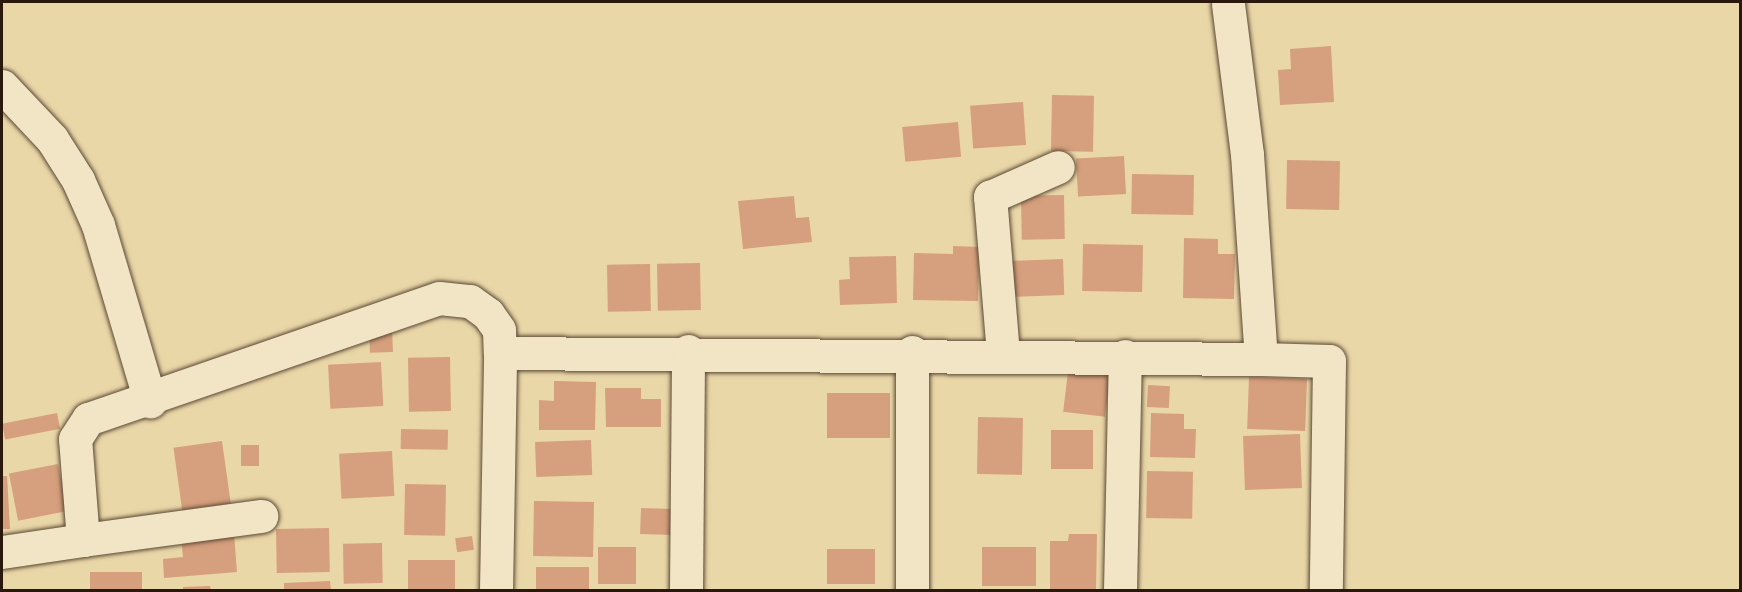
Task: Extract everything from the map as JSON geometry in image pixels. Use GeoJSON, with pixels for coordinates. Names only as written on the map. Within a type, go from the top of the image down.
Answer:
{"type":"FeatureCollection","features":[{"type":"Feature","properties":{"kind":"street"},"geometry":{"type":"LineString","coordinates":[[1228,4],[1247,154],[1261,359]]}},
{"type":"Feature","properties":{"kind":"street"},"geometry":{"type":"LineString","coordinates":[[2,86],[52,139],[78,180],[98,225],[143,377]]}},
{"type":"Feature","properties":{"kind":"street"},"geometry":{"type":"LineString","coordinates":[[1003,354],[990,197],[1058,167]]}},
{"type":"Feature","properties":{"kind":"street"},"geometry":{"type":"LineString","coordinates":[[82,540],[75,439],[80,426],[143,377],[439,298],[470,301],[488,314],[499,330],[496,591]]}},
{"type":"Feature","properties":{"kind":"street"},"geometry":{"type":"LineString","coordinates":[[686,591],[688,351]]}},
{"type":"Feature","properties":{"kind":"street"},"geometry":{"type":"LineString","coordinates":[[500,353],[912,352],[1329,361],[1326,591]]}},
{"type":"Feature","properties":{"kind":"street"},"geometry":{"type":"LineString","coordinates":[[912,352],[912,591]]}},
{"type":"Feature","properties":{"kind":"street"},"geometry":{"type":"LineString","coordinates":[[1120,591],[1125,356]]}},
{"type":"Feature","properties":{"kind":"street"},"geometry":{"type":"LineString","coordinates":[[2,552],[261,516]]}},
{"type":"Feature","properties":{"kind":"building"},"geometry":{"type":"Polygon","coordinates":[[[1331,46],[1334,102],[1280,105],[1278,70],[1291,69],[1290,49],[1331,46]]]}},
{"type":"Feature","properties":{"kind":"building"},"geometry":{"type":"Polygon","coordinates":[[[1052,95],[1094,96],[1093,152],[1051,151],[1052,95]]]}},
{"type":"Feature","properties":{"kind":"building"},"geometry":{"type":"Polygon","coordinates":[[[1023,102],[1026,145],[973,149],[970,106],[1023,102]]]}},
{"type":"Feature","properties":{"kind":"building"},"geometry":{"type":"Polygon","coordinates":[[[958,122],[961,157],[905,162],[902,127],[958,122]]]}},
{"type":"Feature","properties":{"kind":"building"},"geometry":{"type":"Polygon","coordinates":[[[1124,156],[1126,194],[1078,196],[1076,159],[1124,156]]]}},
{"type":"Feature","properties":{"kind":"building"},"geometry":{"type":"Polygon","coordinates":[[[1287,160],[1340,161],[1339,210],[1286,209],[1287,160]]]}},
{"type":"Feature","properties":{"kind":"building"},"geometry":{"type":"Polygon","coordinates":[[[1132,174],[1194,175],[1193,215],[1131,214],[1132,174]]]}},
{"type":"Feature","properties":{"kind":"building"},"geometry":{"type":"Polygon","coordinates":[[[1064,195],[1065,239],[1022,240],[1021,196],[1064,195]]]}},
{"type":"Feature","properties":{"kind":"building"},"geometry":{"type":"Polygon","coordinates":[[[794,196],[796,218],[809,217],[812,242],[743,249],[738,201],[794,196]]]}},
{"type":"Feature","properties":{"kind":"building"},"geometry":{"type":"Polygon","coordinates":[[[1184,238],[1218,239],[1218,254],[1235,254],[1234,299],[1183,298],[1184,238]]]}},
{"type":"Feature","properties":{"kind":"building"},"geometry":{"type":"Polygon","coordinates":[[[1083,244],[1143,245],[1142,292],[1082,291],[1083,244]]]}},
{"type":"Feature","properties":{"kind":"building"},"geometry":{"type":"Polygon","coordinates":[[[953,246],[979,247],[978,301],[913,300],[914,253],[953,254],[953,246]]]}},
{"type":"Feature","properties":{"kind":"building"},"geometry":{"type":"Polygon","coordinates":[[[896,256],[897,303],[840,305],[839,280],[850,279],[849,257],[896,256]]]}},
{"type":"Feature","properties":{"kind":"building"},"geometry":{"type":"Polygon","coordinates":[[[1063,259],[1064,295],[1013,297],[1012,261],[1063,259]]]}},
{"type":"Feature","properties":{"kind":"building"},"geometry":{"type":"Polygon","coordinates":[[[700,263],[701,310],[658,311],[657,264],[700,263]]]}},
{"type":"Feature","properties":{"kind":"building"},"geometry":{"type":"Polygon","coordinates":[[[650,264],[651,311],[608,312],[607,265],[650,264]]]}},
{"type":"Feature","properties":{"kind":"building"},"geometry":{"type":"Polygon","coordinates":[[[392,326],[393,352],[370,353],[369,327],[392,326]]]}},
{"type":"Feature","properties":{"kind":"building"},"geometry":{"type":"Polygon","coordinates":[[[450,357],[451,411],[409,412],[408,358],[450,357]]]}},
{"type":"Feature","properties":{"kind":"building"},"geometry":{"type":"Polygon","coordinates":[[[381,362],[383,406],[330,409],[328,365],[381,362]]]}},
{"type":"Feature","properties":{"kind":"building"},"geometry":{"type":"Polygon","coordinates":[[[1069,364],[1111,369],[1105,417],[1063,412],[1069,364]]]}},
{"type":"Feature","properties":{"kind":"building"},"geometry":{"type":"Polygon","coordinates":[[[1249,377],[1307,379],[1305,431],[1247,429],[1249,377]]]}},
{"type":"Feature","properties":{"kind":"building"},"geometry":{"type":"Polygon","coordinates":[[[554,381],[596,382],[595,430],[539,430],[539,400],[554,401],[554,381]]]}},
{"type":"Feature","properties":{"kind":"building"},"geometry":{"type":"Polygon","coordinates":[[[1148,385],[1170,386],[1169,408],[1147,407],[1148,385]]]}},
{"type":"Feature","properties":{"kind":"building"},"geometry":{"type":"Polygon","coordinates":[[[605,388],[641,388],[641,399],[661,399],[661,427],[606,427],[605,388]]]}},
{"type":"Feature","properties":{"kind":"building"},"geometry":{"type":"Polygon","coordinates":[[[827,393],[890,393],[890,438],[827,438],[827,393]]]}},
{"type":"Feature","properties":{"kind":"building"},"geometry":{"type":"Polygon","coordinates":[[[57,413],[60,429],[5,439],[2,424],[57,413]]]}},
{"type":"Feature","properties":{"kind":"building"},"geometry":{"type":"Polygon","coordinates":[[[1151,413],[1184,414],[1184,429],[1196,429],[1195,458],[1150,457],[1151,413]]]}},
{"type":"Feature","properties":{"kind":"building"},"geometry":{"type":"Polygon","coordinates":[[[978,417],[1023,418],[1022,475],[977,474],[978,417]]]}},
{"type":"Feature","properties":{"kind":"building"},"geometry":{"type":"Polygon","coordinates":[[[401,429],[448,430],[448,450],[401,449],[401,429]]]}},
{"type":"Feature","properties":{"kind":"building"},"geometry":{"type":"Polygon","coordinates":[[[1051,430],[1093,430],[1093,469],[1051,469],[1051,430]]]}},
{"type":"Feature","properties":{"kind":"building"},"geometry":{"type":"Polygon","coordinates":[[[1300,434],[1302,488],[1245,490],[1243,436],[1300,434]]]}},
{"type":"Feature","properties":{"kind":"building"},"geometry":{"type":"Polygon","coordinates":[[[591,440],[592,475],[536,477],[535,442],[591,440]]]}},
{"type":"Feature","properties":{"kind":"building"},"geometry":{"type":"Polygon","coordinates":[[[222,441],[231,503],[182,510],[173,448],[222,441]]]}},
{"type":"Feature","properties":{"kind":"building"},"geometry":{"type":"Polygon","coordinates":[[[241,445],[259,445],[259,466],[241,466],[241,445]]]}},
{"type":"Feature","properties":{"kind":"building"},"geometry":{"type":"Polygon","coordinates":[[[392,451],[394,496],[341,499],[339,454],[392,451]]]}},
{"type":"Feature","properties":{"kind":"building"},"geometry":{"type":"Polygon","coordinates":[[[58,464],[67,511],[18,521],[9,474],[58,464]]]}},
{"type":"Feature","properties":{"kind":"building"},"geometry":{"type":"Polygon","coordinates":[[[1147,471],[1193,472],[1192,519],[1146,518],[1147,471]]]}},
{"type":"Feature","properties":{"kind":"building"},"geometry":{"type":"Polygon","coordinates":[[[2,476],[7,476],[10,529],[2,529],[2,476]]]}},
{"type":"Feature","properties":{"kind":"building"},"geometry":{"type":"Polygon","coordinates":[[[405,484],[446,485],[445,536],[404,535],[405,484]]]}},
{"type":"Feature","properties":{"kind":"building"},"geometry":{"type":"Polygon","coordinates":[[[534,501],[594,502],[593,557],[533,556],[534,501]]]}},
{"type":"Feature","properties":{"kind":"building"},"geometry":{"type":"Polygon","coordinates":[[[641,508],[673,509],[672,535],[640,534],[641,508]]]}},
{"type":"Feature","properties":{"kind":"building"},"geometry":{"type":"Polygon","coordinates":[[[329,528],[330,572],[277,573],[276,529],[329,528]]]}},
{"type":"Feature","properties":{"kind":"building"},"geometry":{"type":"Polygon","coordinates":[[[234,533],[237,572],[164,578],[163,559],[183,557],[181,537],[234,533]]]}},
{"type":"Feature","properties":{"kind":"building"},"geometry":{"type":"Polygon","coordinates":[[[1069,534],[1097,534],[1096,589],[1050,589],[1050,541],[1068,541],[1069,534]]]}},
{"type":"Feature","properties":{"kind":"building"},"geometry":{"type":"Polygon","coordinates":[[[472,536],[474,550],[457,552],[455,538],[472,536]]]}},
{"type":"Feature","properties":{"kind":"building"},"geometry":{"type":"Polygon","coordinates":[[[382,543],[383,583],[344,584],[343,544],[382,543]]]}},
{"type":"Feature","properties":{"kind":"building"},"geometry":{"type":"Polygon","coordinates":[[[598,547],[636,547],[636,584],[598,584],[598,547]]]}},
{"type":"Feature","properties":{"kind":"building"},"geometry":{"type":"Polygon","coordinates":[[[982,547],[1036,547],[1036,586],[982,586],[982,547]]]}},
{"type":"Feature","properties":{"kind":"building"},"geometry":{"type":"Polygon","coordinates":[[[827,549],[875,549],[875,584],[827,584],[827,549]]]}},
{"type":"Feature","properties":{"kind":"building"},"geometry":{"type":"Polygon","coordinates":[[[408,560],[455,560],[455,590],[408,590],[408,560]]]}},
{"type":"Feature","properties":{"kind":"building"},"geometry":{"type":"Polygon","coordinates":[[[536,567],[589,567],[589,590],[536,590],[536,567]]]}},
{"type":"Feature","properties":{"kind":"building"},"geometry":{"type":"Polygon","coordinates":[[[90,572],[142,572],[142,590],[90,590],[90,572]]]}},
{"type":"Feature","properties":{"kind":"building"},"geometry":{"type":"Polygon","coordinates":[[[330,581],[331,590],[284,590],[284,583],[330,581]]]}},
{"type":"Feature","properties":{"kind":"building"},"geometry":{"type":"Polygon","coordinates":[[[210,586],[211,590],[183,590],[183,587],[210,586]]]}}]}
